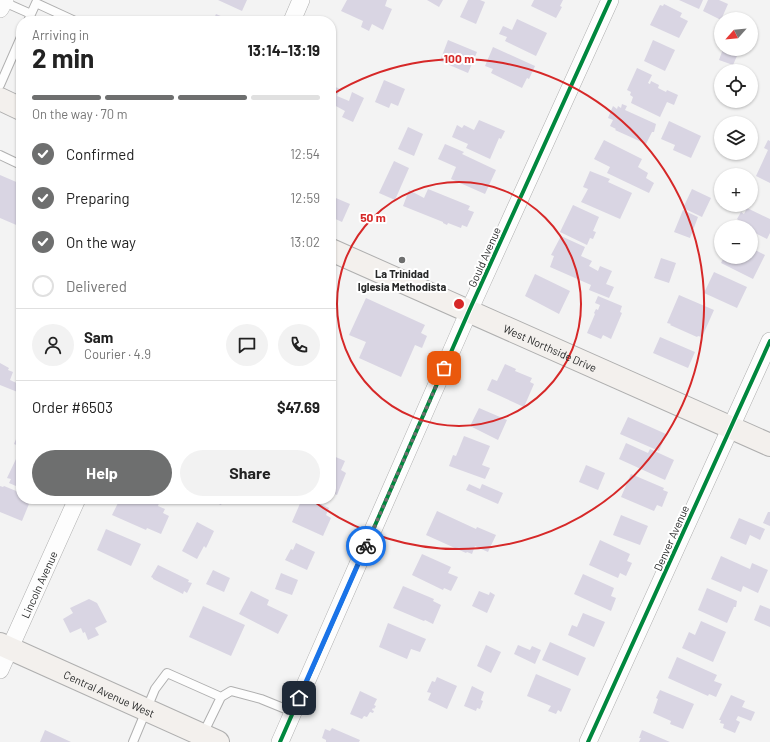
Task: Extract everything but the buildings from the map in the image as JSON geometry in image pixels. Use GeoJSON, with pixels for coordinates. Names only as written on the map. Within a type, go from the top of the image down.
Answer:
{"type":"FeatureCollection","features":[{"type":"Feature","properties":{"kind":"main road"},"geometry":{"type":"LineString","coordinates":[[0,99],[16,107]]}},
{"type":"Feature","properties":{"kind":"main road","name":"West Northside Drive"},"geometry":{"type":"LineString","coordinates":[[336,252],[770,445]]}},
{"type":"Feature","properties":{"kind":"main road","name":"Central Avenue West"},"geometry":{"type":"LineString","coordinates":[[5,646],[211,739]]}},
{"type":"Feature","properties":{"kind":"street"},"geometry":{"type":"LineString","coordinates":[[294,16],[301,0]]}},
{"type":"Feature","properties":{"kind":"street","name":"Gould Avenue"},"geometry":{"type":"LineString","coordinates":[[280,742],[469,311],[610,0]]}},
{"type":"Feature","properties":{"kind":"street","name":"Denver Avenue"},"geometry":{"type":"LineString","coordinates":[[588,742],[770,341]]}},
{"type":"Feature","properties":{"kind":"street","name":"Lincoln Avenue"},"geometry":{"type":"LineString","coordinates":[[0,670],[5,646],[75,504]]}},
{"type":"Feature","properties":{"kind":"lane"},"geometry":{"type":"LineString","coordinates":[[30,16],[36,3],[64,16]]}},
{"type":"Feature","properties":{"kind":"lane"},"geometry":{"type":"LineString","coordinates":[[3,4],[28,16]]}},
{"type":"Feature","properties":{"kind":"lane"},"geometry":{"type":"LineString","coordinates":[[0,85],[16,48]]}},
{"type":"Feature","properties":{"kind":"lane"},"geometry":{"type":"LineString","coordinates":[[0,155],[16,163]]}},
{"type":"Feature","properties":{"kind":"lane"},"geometry":{"type":"LineString","coordinates":[[133,742],[155,689],[167,673],[221,697]]}},
{"type":"Feature","properties":{"kind":"lane"},"geometry":{"type":"LineString","coordinates":[[211,739],[221,697],[231,691],[261,699],[293,712]]}},
{"type":"Feature","properties":{"kind":"cycle path"},"geometry":{"type":"LineString","coordinates":[[280,742],[469,311],[610,0]]}},
{"type":"Feature","properties":{"kind":"cycle path"},"geometry":{"type":"LineString","coordinates":[[588,742],[770,341]]}},
{"type":"Feature","properties":{"kind":"way so far"},"geometry":{"type":"LineString","coordinates":[[366,546],[444,368]]}},
{"type":"Feature","properties":{"kind":"place","name":"La Trinidad Iglesia Methodista"},"geometry":{"type":"Point","coordinates":[402,260]}},
{"type":"Feature","properties":{"kind":"route"},"geometry":{"type":"LineString","coordinates":[[299,698],[366,546]]}}]}
